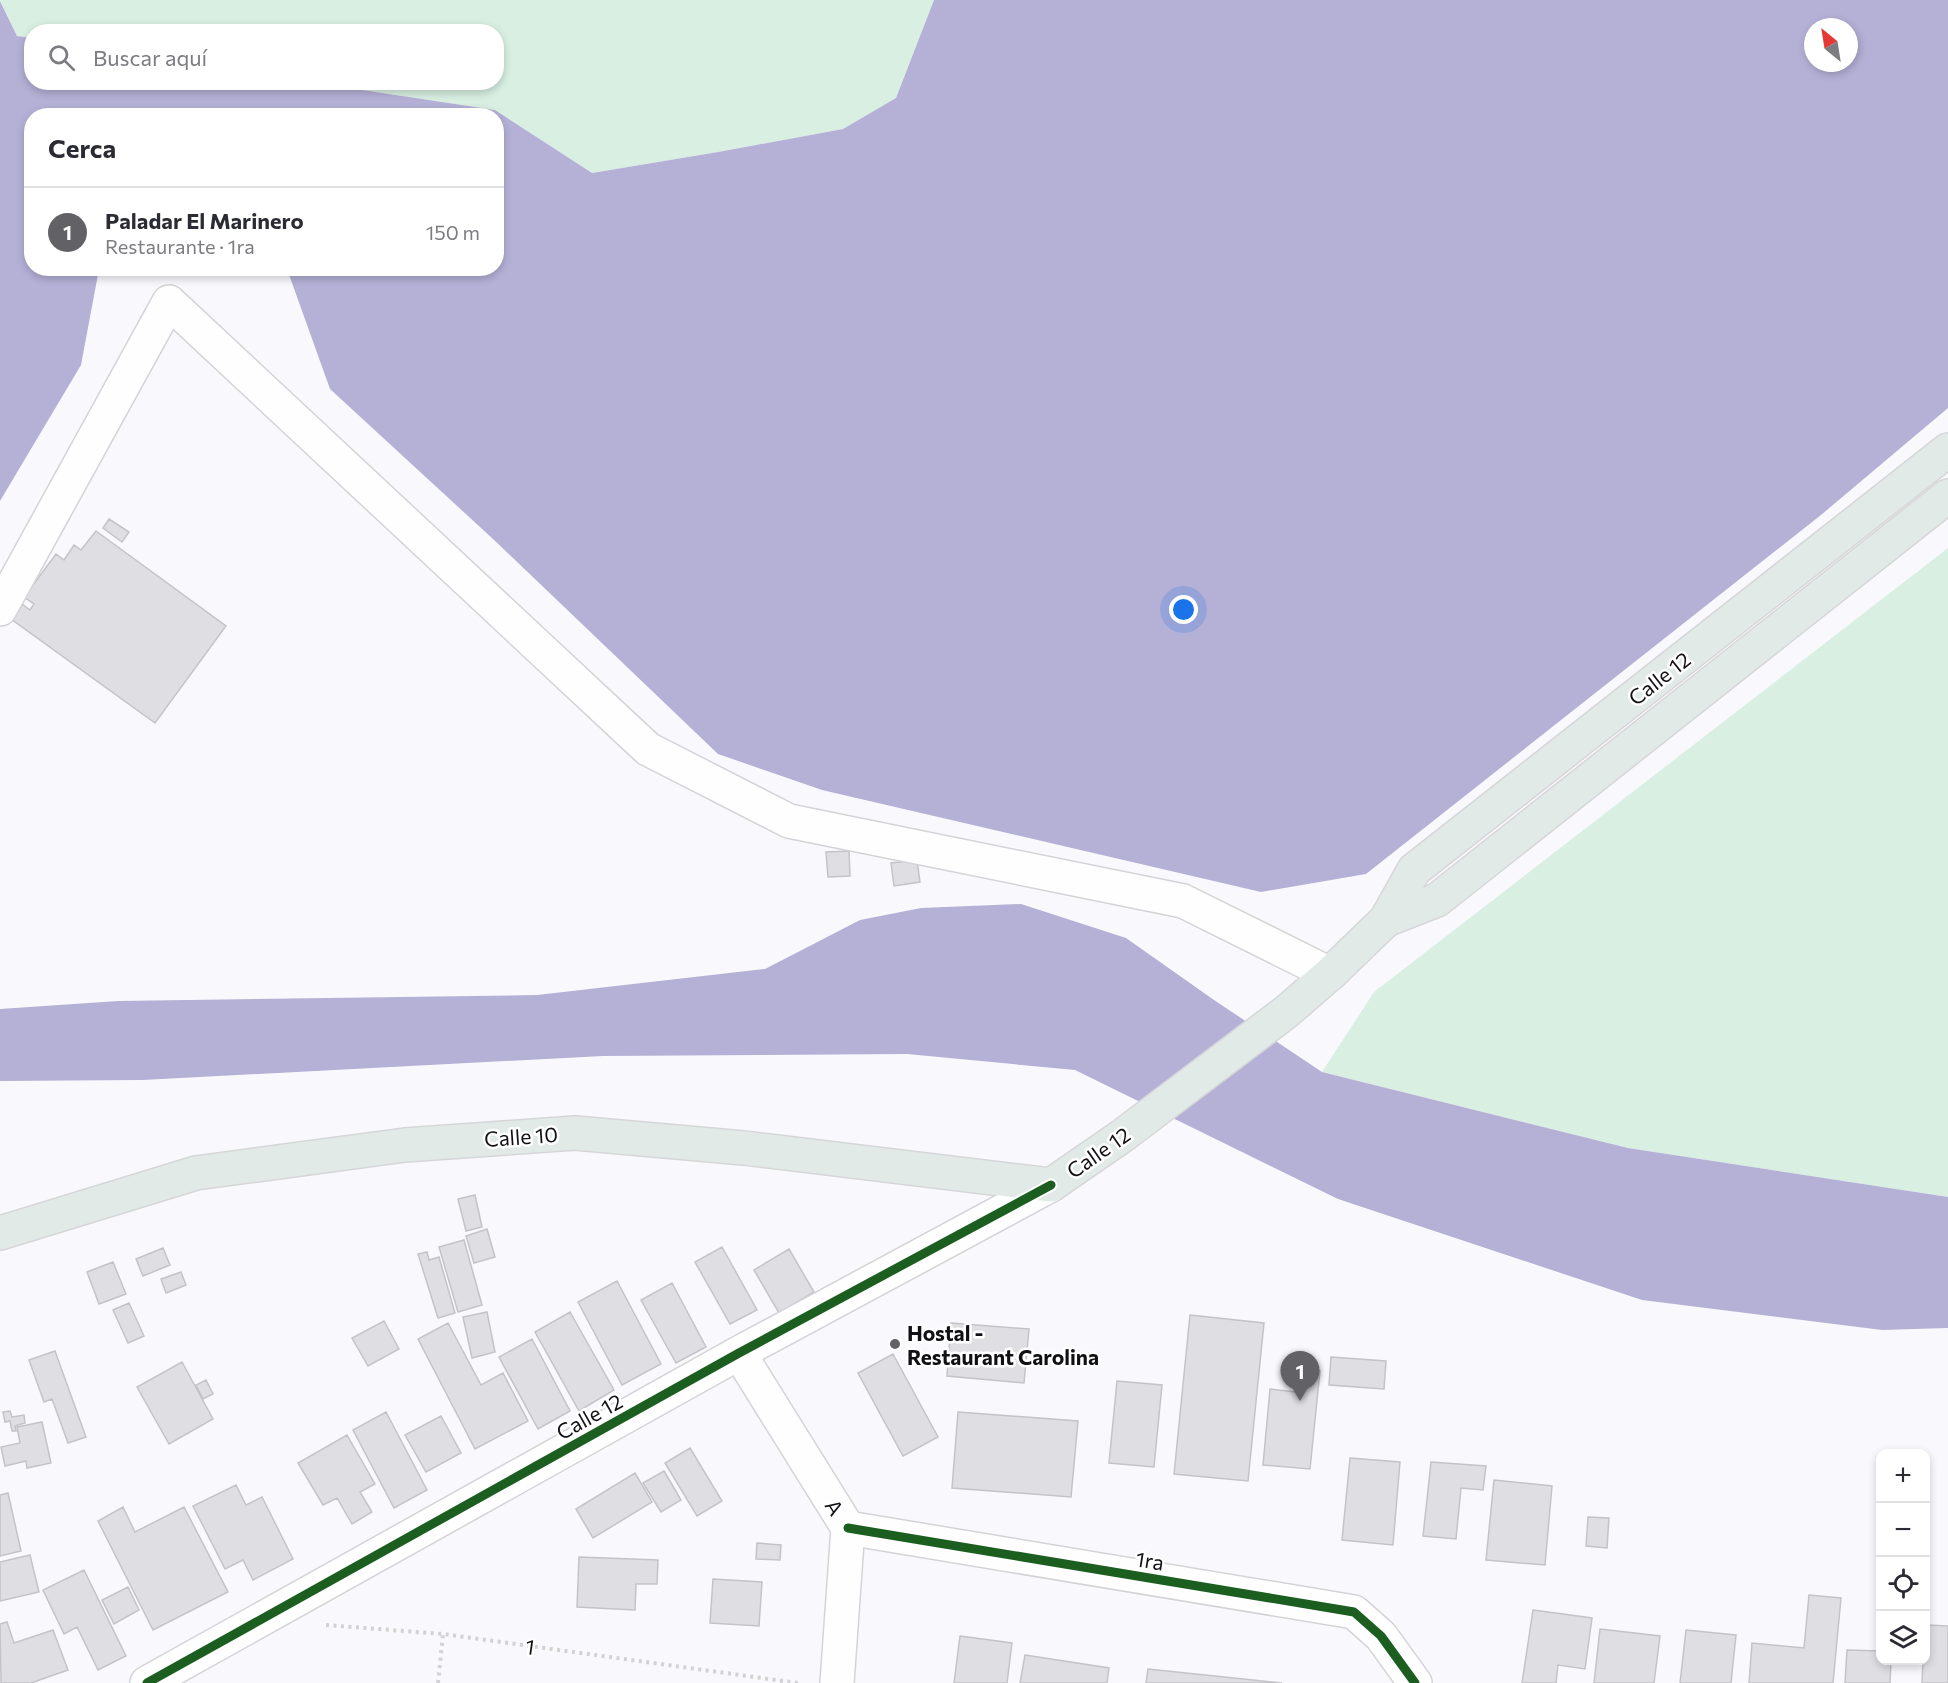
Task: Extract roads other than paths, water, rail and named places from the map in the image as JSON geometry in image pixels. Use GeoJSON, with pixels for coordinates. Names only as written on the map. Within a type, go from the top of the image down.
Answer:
{"type":"FeatureCollection","features":[{"type":"Feature","properties":{"kind":"main road","name":"Calle 12"},"geometry":{"type":"LineString","coordinates":[[1051,1185],[1122,1136],[1286,1012],[1330,974],[1386,920],[1414,870],[1948,450]]}},
{"type":"Feature","properties":{"kind":"main road","name":"Calle 12"},"geometry":{"type":"LineString","coordinates":[[1386,920],[1437,900],[1948,496]]}},
{"type":"Feature","properties":{"kind":"main road","name":"Calle 10"},"geometry":{"type":"LineString","coordinates":[[0,1233],[196,1173],[405,1144],[574,1132],[744,1148],[1051,1185]]}},
{"type":"Feature","properties":{"kind":"street"},"geometry":{"type":"LineString","coordinates":[[0,609],[170,302],[648,749],[789,821],[1183,901],[1330,974]]}},
{"type":"Feature","properties":{"kind":"street","name":"Calle 12"},"geometry":{"type":"LineString","coordinates":[[147,1683],[739,1353],[1051,1185]]}},
{"type":"Feature","properties":{"kind":"street","name":"A"},"geometry":{"type":"LineString","coordinates":[[739,1353],[848,1528],[837,1683]]}},
{"type":"Feature","properties":{"kind":"street","name":"1ra"},"geometry":{"type":"LineString","coordinates":[[848,1528],[1354,1612],[1381,1636],[1415,1683]]}},
{"type":"Feature","properties":{"kind":"place","name":"Hostal - Restaurant Carolina"},"geometry":{"type":"Point","coordinates":[895,1344]}},
{"type":"Feature","properties":{"kind":"place","name":"Paladar El Marinero"},"geometry":{"type":"Point","coordinates":[1300,1401]}}]}
